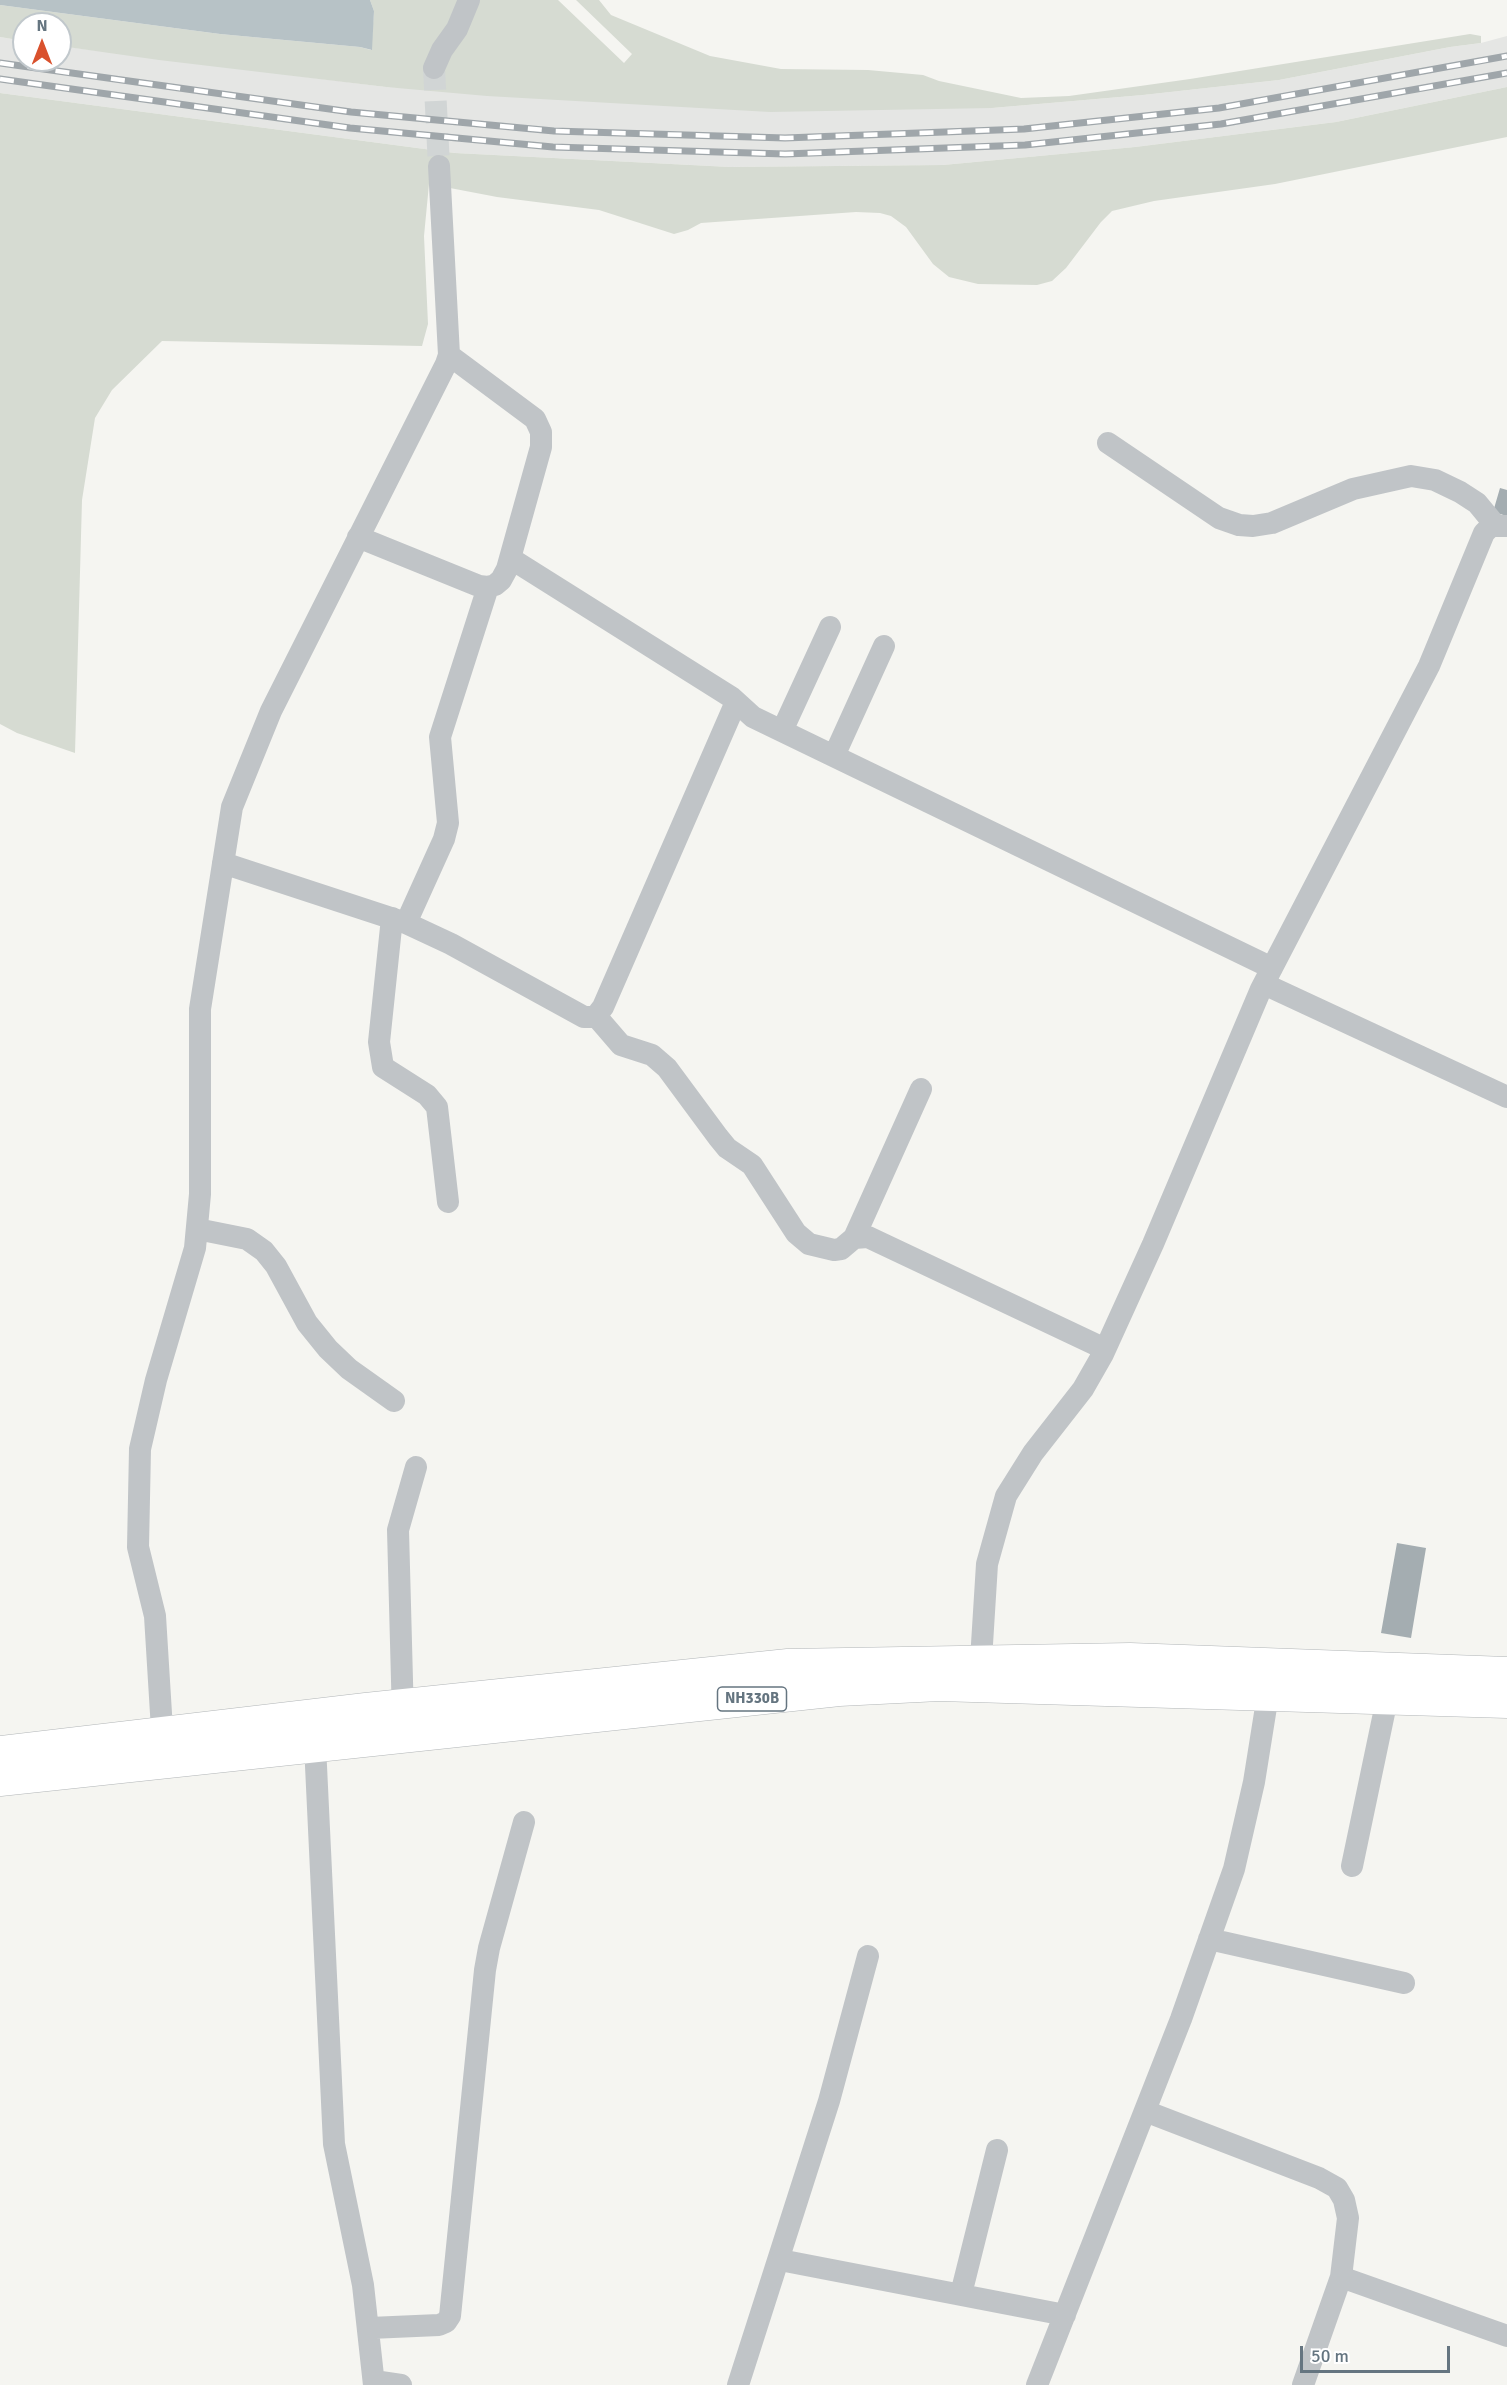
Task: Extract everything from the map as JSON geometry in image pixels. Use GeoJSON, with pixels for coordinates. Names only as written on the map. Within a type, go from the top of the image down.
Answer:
{"type":"FeatureCollection","features":[{"type":"Feature","properties":{"kind":"highway","name":"NH330B"},"geometry":{"type":"LineString","coordinates":[[980,1674],[1130,1659],[1507,1672]]}},
{"type":"Feature","properties":{"kind":"highway","name":"NH330B"},"geometry":{"type":"LineString","coordinates":[[0,1780],[163,1748],[404,1721],[788,1665],[980,1674],[1268,1695],[1507,1702]]}},
{"type":"Feature","properties":{"kind":"highway","name":"NH330B"},"geometry":{"type":"LineString","coordinates":[[0,1752],[315,1745],[404,1721]]}},
{"type":"Feature","properties":{"kind":"street"},"geometry":{"type":"LineString","coordinates":[[434,68],[442,50],[457,29],[469,0]]}},
{"type":"Feature","properties":{"kind":"street"},"geometry":{"type":"LineString","coordinates":[[163,1748],[155,1616],[138,1547],[140,1449],[156,1380],[195,1248],[200,1194],[200,1009],[232,807],[271,711],[334,588],[357,537],[447,364],[439,166]]}},
{"type":"Feature","properties":{"kind":"street"},"geometry":{"type":"LineString","coordinates":[[357,537],[478,586],[488,587],[501,580],[510,558],[541,447],[541,432],[535,419],[448,355]]}},
{"type":"Feature","properties":{"kind":"street"},"geometry":{"type":"LineString","coordinates":[[1107,443],[1219,518],[1239,525],[1272,523],[1353,489],[1411,476],[1435,480],[1460,492],[1477,503],[1502,526]]}},
{"type":"Feature","properties":{"kind":"street"},"geometry":{"type":"LineString","coordinates":[[980,1674],[987,1564],[1006,1496],[1033,1453],[1083,1389],[1105,1349],[1154,1244],[1268,976],[1429,666],[1484,533],[1491,526],[1502,526]]}},
{"type":"Feature","properties":{"kind":"street"},"geometry":{"type":"LineString","coordinates":[[510,558],[736,702],[753,717],[1507,1097]]}},
{"type":"Feature","properties":{"kind":"street"},"geometry":{"type":"LineString","coordinates":[[448,1202],[437,1107],[427,1095],[383,1067],[379,1042],[399,920],[446,831],[448,806],[440,738],[488,587]]}},
{"type":"Feature","properties":{"kind":"street"},"geometry":{"type":"LineString","coordinates":[[782,731],[830,627]]}},
{"type":"Feature","properties":{"kind":"street"},"geometry":{"type":"LineString","coordinates":[[834,756],[884,646]]}},
{"type":"Feature","properties":{"kind":"street"},"geometry":{"type":"LineString","coordinates":[[223,863],[399,920],[451,944],[584,1017],[596,1016],[603,1007],[736,702]]}},
{"type":"Feature","properties":{"kind":"street"},"geometry":{"type":"LineString","coordinates":[[596,1016],[621,1045],[652,1055],[667,1068],[722,1142],[752,1165],[796,1233],[809,1244],[834,1250],[841,1249],[854,1238],[921,1089]]}},
{"type":"Feature","properties":{"kind":"street"},"geometry":{"type":"LineString","coordinates":[[197,1229],[248,1239],[264,1251],[276,1266],[307,1323],[328,1349],[349,1369],[394,1401]]}},
{"type":"Feature","properties":{"kind":"street"},"geometry":{"type":"LineString","coordinates":[[854,1238],[868,1237],[1105,1349]]}},
{"type":"Feature","properties":{"kind":"street"},"geometry":{"type":"LineString","coordinates":[[404,1721],[398,1530],[416,1467]]}},
{"type":"Feature","properties":{"kind":"street"},"geometry":{"type":"LineString","coordinates":[[1037,2385],[1145,2111],[1234,1869],[1254,1782],[1274,1664]]}},
{"type":"Feature","properties":{"kind":"street"},"geometry":{"type":"LineString","coordinates":[[1352,1866],[1388,1699]]}},
{"type":"Feature","properties":{"kind":"street"},"geometry":{"type":"LineString","coordinates":[[315,1745],[334,2144],[363,2285],[370,2328],[374,2383],[401,2385]]}},
{"type":"Feature","properties":{"kind":"street"},"geometry":{"type":"LineString","coordinates":[[370,2328],[439,2325],[446,2322],[450,2316],[485,1970],[524,1822]]}},
{"type":"Feature","properties":{"kind":"street"},"geometry":{"type":"LineString","coordinates":[[1209,1939],[1404,1983]]}},
{"type":"Feature","properties":{"kind":"street"},"geometry":{"type":"LineString","coordinates":[[738,2385],[780,2260],[829,2101],[868,1956]]}},
{"type":"Feature","properties":{"kind":"street"},"geometry":{"type":"LineString","coordinates":[[1145,2111],[1319,2178],[1337,2188],[1344,2200],[1348,2218],[1341,2277],[1303,2385]]}},
{"type":"Feature","properties":{"kind":"street"},"geometry":{"type":"LineString","coordinates":[[961,2294],[998,2150]]}},
{"type":"Feature","properties":{"kind":"street"},"geometry":{"type":"LineString","coordinates":[[780,2260],[1065,2315]]}},
{"type":"Feature","properties":{"kind":"street"},"geometry":{"type":"LineString","coordinates":[[1341,2277],[1507,2336]]}},
{"type":"Feature","properties":{"kind":"shaded area"},"geometry":{"type":"Polygon","coordinates":[[[0,0],[370,0],[374,11],[372,50],[220,34],[72,14],[72,12],[53,12],[0,5],[0,0]]]}},
{"type":"Feature","properties":{"kind":"shaded area"},"geometry":{"type":"Polygon","coordinates":[[[370,0],[558,0],[624,63],[632,54],[576,0],[599,0],[611,15],[710,56],[781,69],[868,70],[923,75],[939,81],[1021,98],[1069,96],[1190,79],[1470,34],[1481,36],[1481,43],[1279,80],[1143,95],[992,108],[770,112],[487,96],[386,87],[72,48],[72,14],[220,34],[360,47],[371,50],[374,11],[370,0]]]}},
{"type":"Feature","properties":{"kind":"shaded area"},"geometry":{"type":"Polygon","coordinates":[[[0,5],[53,12],[12,12],[12,39],[0,37],[0,5]]]}},
{"type":"Feature","properties":{"kind":"shaded area"},"geometry":{"type":"Polygon","coordinates":[[[1507,36],[1507,87],[1336,122],[1135,147],[943,165],[730,167],[455,153],[0,93],[0,37],[12,39],[12,72],[72,72],[72,48],[386,87],[992,108],[1279,80],[1481,43],[1507,36]]]}},
{"type":"Feature","properties":{"kind":"shaded area"},"geometry":{"type":"Polygon","coordinates":[[[1507,87],[1507,137],[1275,184],[1154,201],[1112,211],[1066,268],[1052,281],[1037,285],[978,284],[949,277],[933,264],[906,227],[891,216],[880,213],[856,212],[701,223],[674,234],[599,210],[497,197],[429,184],[424,236],[428,324],[422,346],[162,341],[112,390],[95,418],[82,500],[75,753],[17,733],[0,724],[0,93],[455,153],[730,167],[943,165],[1135,147],[1336,122],[1507,87]]]}},
{"type":"Feature","properties":{"kind":"building"},"geometry":{"type":"Polygon","coordinates":[[[1500,488],[1507,490],[1507,516],[1493,512],[1500,488]]]}},
{"type":"Feature","properties":{"kind":"building"},"geometry":{"type":"Polygon","coordinates":[[[1397,1543],[1426,1548],[1411,1638],[1381,1633],[1397,1543]]]}},
{"type":"Feature","properties":{"kind":"tunnel"},"geometry":{"type":"LineString","coordinates":[[434,68],[439,166]]}},
{"type":"Feature","properties":{"kind":"railway"},"geometry":{"type":"LineString","coordinates":[[0,63],[351,112],[554,131],[785,138],[1024,129],[1219,108],[1507,56]]}},
{"type":"Feature","properties":{"kind":"railway"},"geometry":{"type":"LineString","coordinates":[[0,79],[350,128],[553,147],[785,154],[1025,145],[1221,124],[1507,73]]}}]}
